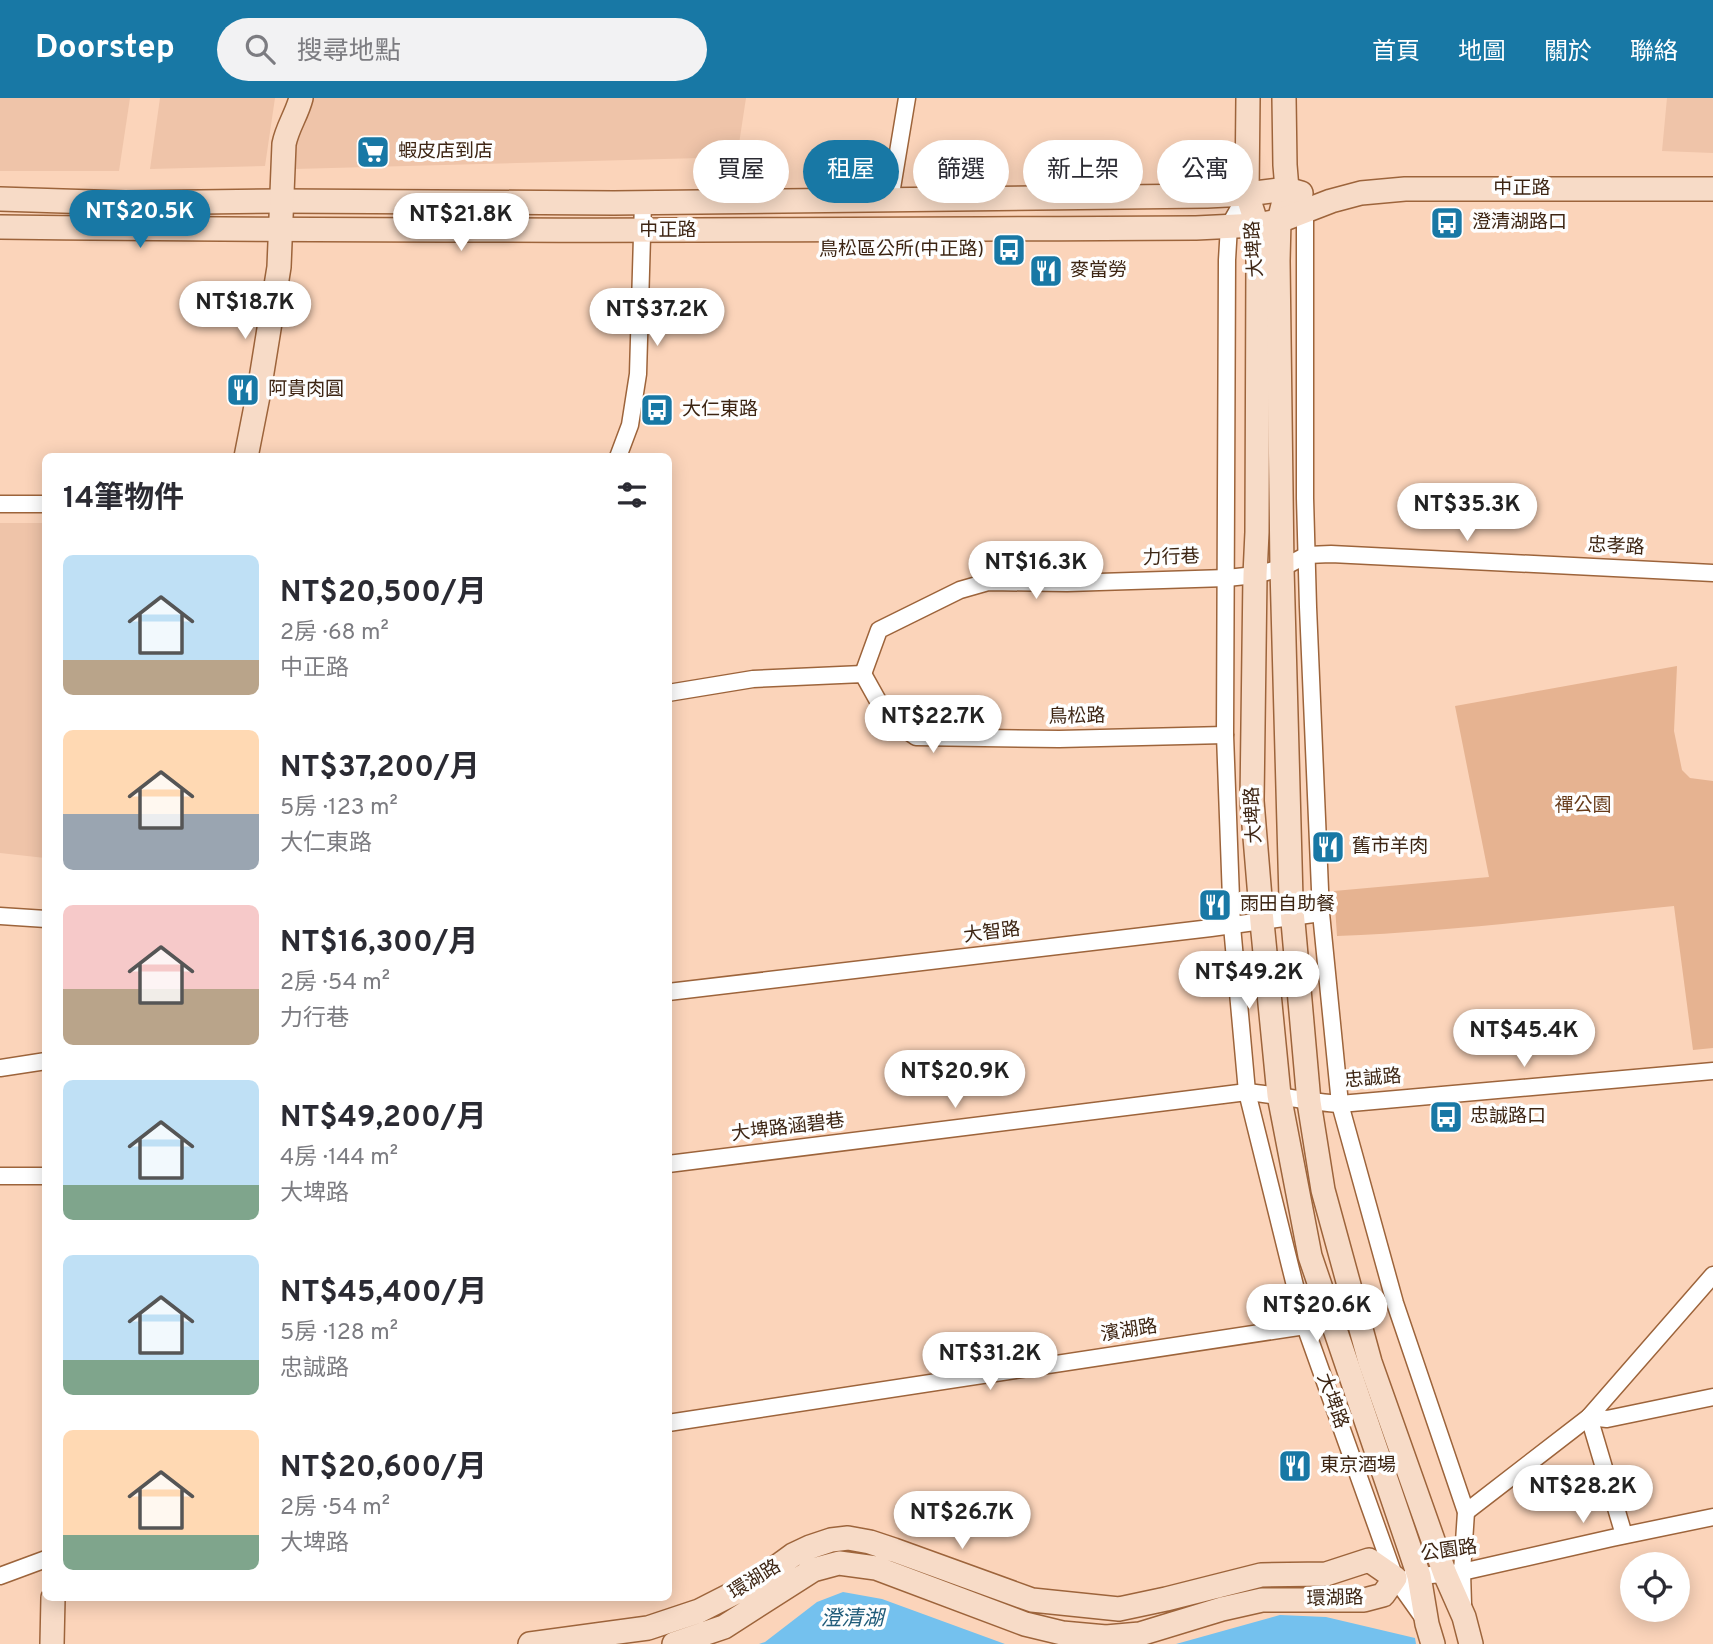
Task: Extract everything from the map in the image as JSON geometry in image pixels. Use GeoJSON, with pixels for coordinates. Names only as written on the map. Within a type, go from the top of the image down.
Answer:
{"type":"FeatureCollection","features":[{"type":"Feature","properties":{"kind":"main road"},"geometry":{"type":"LineString","coordinates":[[247,453],[279,267],[284,144],[300,98]]}},
{"type":"Feature","properties":{"kind":"main road"},"geometry":{"type":"LineString","coordinates":[[1248,98],[1248,140]]}},
{"type":"Feature","properties":{"kind":"main road","name":"大埤路"},"geometry":{"type":"LineString","coordinates":[[1284,98],[1287,190],[1268,223],[1255,575],[1252,801],[1262,922],[1279,1096],[1310,1256],[1419,1576],[1430,1634]]}},
{"type":"Feature","properties":{"kind":"main road","name":"中正路"},"geometry":{"type":"LineString","coordinates":[[0,226],[642,231],[1182,228],[1268,223],[1361,192],[1405,189],[1713,188]]}},
{"type":"Feature","properties":{"kind":"main road","name":"中正路"},"geometry":{"type":"LineString","coordinates":[[1253,193],[1287,190],[1331,201]]}},
{"type":"Feature","properties":{"kind":"main road","name":"中正路"},"geometry":{"type":"LineString","coordinates":[[899,200],[1157,196]]}},
{"type":"Feature","properties":{"kind":"main road","name":"中正路"},"geometry":{"type":"LineString","coordinates":[[0,199],[125,203],[803,201]]}},
{"type":"Feature","properties":{"kind":"main road","name":"大埤路"},"geometry":{"type":"LineString","coordinates":[[1253,202],[1268,223],[1292,918],[1308,1102],[1323,1190],[1370,1362],[1454,1573],[1471,1644]]}},
{"type":"Feature","properties":{"kind":"main road","name":"環湖路"},"geometry":{"type":"LineString","coordinates":[[530,1644],[648,1628],[699,1611],[756,1582],[793,1555],[810,1547],[848,1538],[870,1542],[1032,1600],[1119,1609],[1261,1575],[1326,1574],[1369,1560],[1395,1578],[1383,1595],[1364,1600],[1262,1600],[1140,1634],[1106,1637],[1062,1633],[1025,1624],[876,1568],[839,1563],[813,1570],[724,1627],[674,1644]]}},
{"type":"Feature","properties":{"kind":"main road"},"geometry":{"type":"LineString","coordinates":[[967,1602],[975,1579]]}},
{"type":"Feature","properties":{"kind":"main road"},"geometry":{"type":"LineString","coordinates":[[52,1644],[53,1601]]}},
{"type":"Feature","properties":{"kind":"street"},"geometry":{"type":"LineString","coordinates":[[899,149],[907,98]]}},
{"type":"Feature","properties":{"kind":"street"},"geometry":{"type":"LineString","coordinates":[[1287,190],[1305,210]]}},
{"type":"Feature","properties":{"kind":"street"},"geometry":{"type":"LineString","coordinates":[[620,453],[630,425],[638,374],[643,202]]}},
{"type":"Feature","properties":{"kind":"street","name":"大埤路"},"geometry":{"type":"LineString","coordinates":[[1242,203],[1229,226],[1227,260],[1225,735],[1232,926],[1247,1092],[1305,1326],[1395,1578],[1430,1634]]}},
{"type":"Feature","properties":{"kind":"street","name":"大埤路"},"geometry":{"type":"LineString","coordinates":[[1305,210],[1305,498],[1321,913],[1340,1104],[1395,1303],[1466,1512],[1454,1573]]}},
{"type":"Feature","properties":{"kind":"street"},"geometry":{"type":"LineString","coordinates":[[0,504],[42,505]]}},
{"type":"Feature","properties":{"kind":"street","name":"忠孝路"},"geometry":{"type":"LineString","coordinates":[[1227,578],[1282,568],[1307,555],[1331,554],[1713,573]]}},
{"type":"Feature","properties":{"kind":"street","name":"力行巷"},"geometry":{"type":"LineString","coordinates":[[863,674],[879,630],[960,590],[988,582],[1067,583],[1227,578]]}},
{"type":"Feature","properties":{"kind":"street"},"geometry":{"type":"LineString","coordinates":[[672,692],[753,679],[863,674]]}},
{"type":"Feature","properties":{"kind":"street","name":"鳥松路"},"geometry":{"type":"LineString","coordinates":[[863,674],[887,718],[916,737],[1059,739],[1225,735]]}},
{"type":"Feature","properties":{"kind":"street","name":"大智路"},"geometry":{"type":"LineString","coordinates":[[672,992],[1232,926],[1321,913]]}},
{"type":"Feature","properties":{"kind":"street"},"geometry":{"type":"LineString","coordinates":[[0,916],[42,919]]}},
{"type":"Feature","properties":{"kind":"street"},"geometry":{"type":"LineString","coordinates":[[0,1068],[42,1062]]}},
{"type":"Feature","properties":{"kind":"street","name":"忠誠路"},"geometry":{"type":"LineString","coordinates":[[1247,1092],[1308,1102],[1340,1104],[1713,1072]]}},
{"type":"Feature","properties":{"kind":"street","name":"大埤路涵碧巷"},"geometry":{"type":"LineString","coordinates":[[672,1164],[1247,1092]]}},
{"type":"Feature","properties":{"kind":"street"},"geometry":{"type":"LineString","coordinates":[[0,1176],[42,1176]]}},
{"type":"Feature","properties":{"kind":"street"},"geometry":{"type":"LineString","coordinates":[[1466,1512],[1589,1417],[1713,1275]]}},
{"type":"Feature","properties":{"kind":"street","name":"濱湖路"},"geometry":{"type":"LineString","coordinates":[[672,1422],[1305,1326]]}},
{"type":"Feature","properties":{"kind":"street"},"geometry":{"type":"LineString","coordinates":[[1589,1417],[1607,1419],[1713,1397]]}},
{"type":"Feature","properties":{"kind":"street"},"geometry":{"type":"LineString","coordinates":[[1589,1417],[1624,1535]]}},
{"type":"Feature","properties":{"kind":"street","name":"公園路"},"geometry":{"type":"LineString","coordinates":[[1395,1578],[1454,1573],[1713,1517]]}},
{"type":"Feature","properties":{"kind":"street"},"geometry":{"type":"LineString","coordinates":[[0,1576],[42,1560]]}},
{"type":"Feature","properties":{"kind":"shaded area"},"geometry":{"type":"Polygon","coordinates":[[[0,98],[130,98],[119,171],[0,171],[0,98]]]}},
{"type":"Feature","properties":{"kind":"shaded area"},"geometry":{"type":"Polygon","coordinates":[[[160,98],[275,98],[265,166],[150,169],[160,98]]]}},
{"type":"Feature","properties":{"kind":"shaded area"},"geometry":{"type":"Polygon","coordinates":[[[312,98],[746,98],[740,140],[693,140],[693,158],[294,169],[297,133],[312,98]]]}},
{"type":"Feature","properties":{"kind":"shaded area"},"geometry":{"type":"Polygon","coordinates":[[[1667,98],[1713,98],[1713,153],[1662,151],[1667,98]]]}},
{"type":"Feature","properties":{"kind":"shaded area"},"geometry":{"type":"Polygon","coordinates":[[[0,523],[42,523],[42,858],[0,853],[0,523]]]}},
{"type":"Feature","properties":{"kind":"green space","name":"禪公園"},"geometry":{"type":"Polygon","coordinates":[[[1677,666],[1674,731],[1682,770],[1690,778],[1713,781],[1713,1048],[1693,1050],[1674,906],[1464,928],[1337,936],[1334,891],[1489,877],[1455,706],[1677,666]]]}},
{"type":"Feature","properties":{"kind":"water","name":"澄清湖"},"geometry":{"type":"Polygon","coordinates":[[[843,1592],[882,1599],[1005,1644],[759,1644],[817,1602],[843,1592]]]}},
{"type":"Feature","properties":{"kind":"water"},"geometry":{"type":"Polygon","coordinates":[[[1280,1615],[1326,1617],[1415,1638],[1416,1644],[1176,1644],[1280,1615]]]}},
{"type":"Feature","properties":{"kind":"place","name":"蝦皮店到店"},"geometry":{"type":"Point","coordinates":[373,152]}},
{"type":"Feature","properties":{"kind":"place","name":"澄清湖路口"},"geometry":{"type":"Point","coordinates":[1447,223]}},
{"type":"Feature","properties":{"kind":"place","name":"鳥松區公所(中正路)"},"geometry":{"type":"Point","coordinates":[1009,250]}},
{"type":"Feature","properties":{"kind":"place","name":"麥當勞"},"geometry":{"type":"Point","coordinates":[1046,271]}},
{"type":"Feature","properties":{"kind":"place","name":"阿貴肉圓"},"geometry":{"type":"Point","coordinates":[243,390]}},
{"type":"Feature","properties":{"kind":"place","name":"大仁東路"},"geometry":{"type":"Point","coordinates":[657,410]}},
{"type":"Feature","properties":{"kind":"place","name":"舊市羊肉"},"geometry":{"type":"Point","coordinates":[1328,847]}},
{"type":"Feature","properties":{"kind":"place","name":"雨田自助餐"},"geometry":{"type":"Point","coordinates":[1215,905]}},
{"type":"Feature","properties":{"kind":"place","name":"忠誠路口"},"geometry":{"type":"Point","coordinates":[1446,1117]}},
{"type":"Feature","properties":{"kind":"place","name":"東京酒場"},"geometry":{"type":"Point","coordinates":[1295,1466]}}]}
